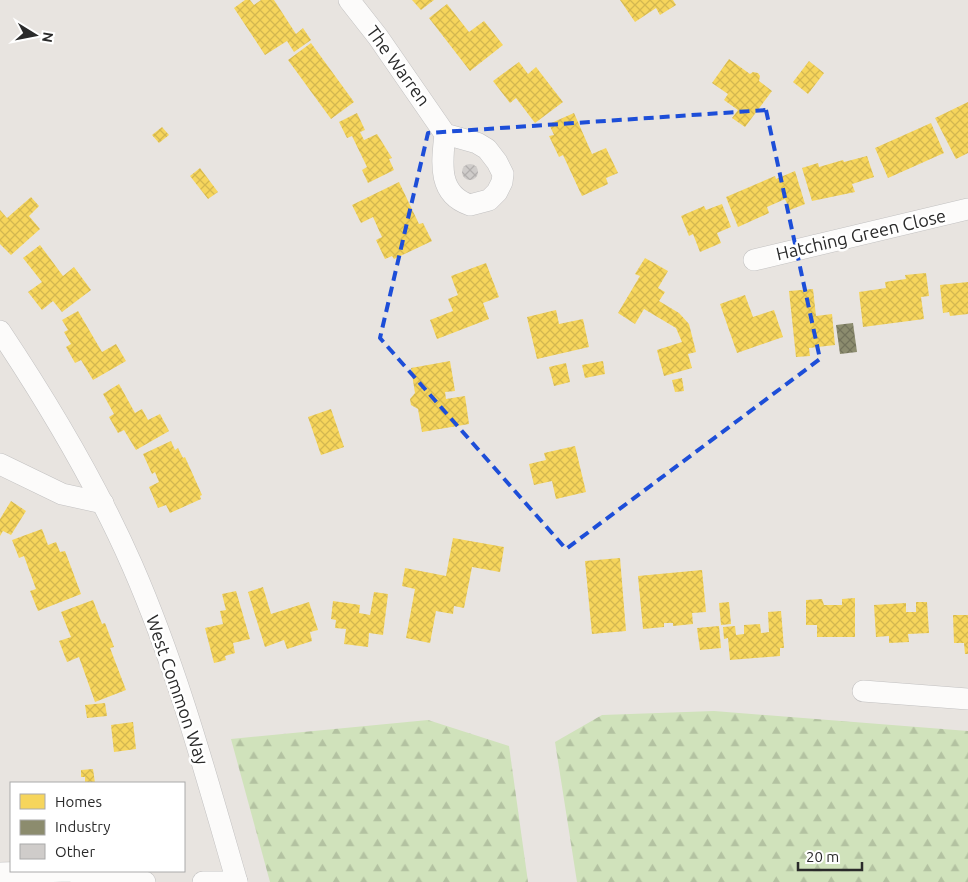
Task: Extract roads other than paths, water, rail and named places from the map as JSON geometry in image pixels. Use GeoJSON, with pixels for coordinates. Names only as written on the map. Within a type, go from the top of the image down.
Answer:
{"type":"FeatureCollection","features":[{"type":"Feature","properties":{"kind":"street","name":"The Warren"},"geometry":{"type":"LineString","coordinates":[[349,0],[390,53],[445,134]]}},
{"type":"Feature","properties":{"kind":"street","name":"Hatching Green Close"},"geometry":{"type":"LineString","coordinates":[[754,260],[968,209]]}},
{"type":"Feature","properties":{"kind":"street","name":"West Common Way"},"geometry":{"type":"LineString","coordinates":[[0,331],[52,412],[103,503],[139,582],[186,707],[237,882]]}},
{"type":"Feature","properties":{"kind":"street"},"geometry":{"type":"LineString","coordinates":[[0,464],[62,494],[103,503]]}},
{"type":"Feature","properties":{"kind":"street"},"geometry":{"type":"LineString","coordinates":[[862,691],[968,699]]}},
{"type":"Feature","properties":{"kind":"street"},"geometry":{"type":"LineString","coordinates":[[0,873],[35,872]]}},
{"type":"Feature","properties":{"kind":"street"},"geometry":{"type":"LineString","coordinates":[[74,872],[110,880],[145,882]]}},
{"type":"Feature","properties":{"kind":"street"},"geometry":{"type":"LineString","coordinates":[[203,882],[237,882]]}}]}
